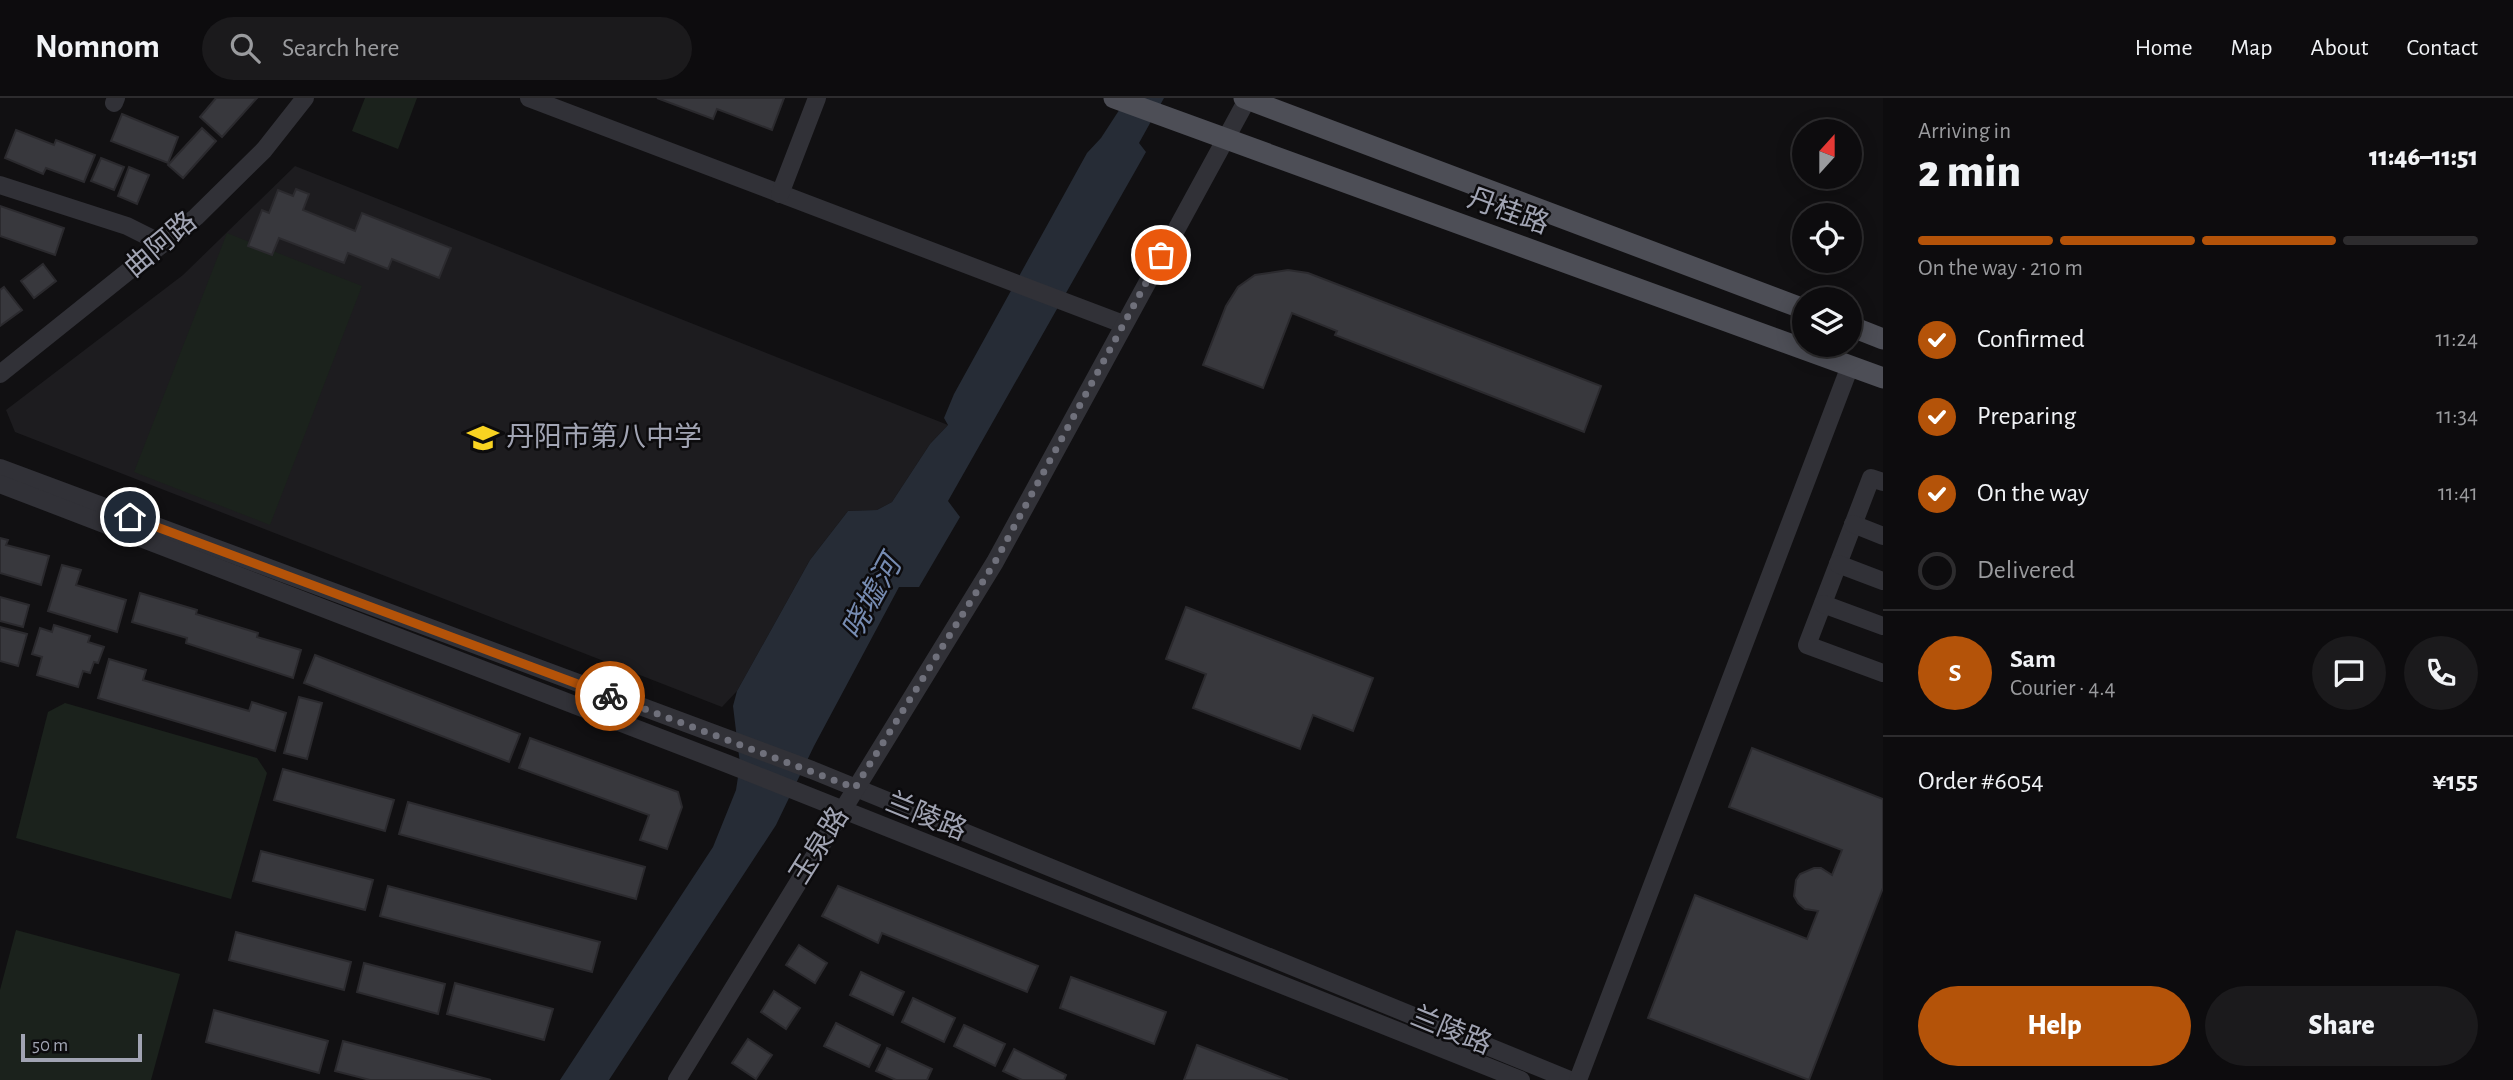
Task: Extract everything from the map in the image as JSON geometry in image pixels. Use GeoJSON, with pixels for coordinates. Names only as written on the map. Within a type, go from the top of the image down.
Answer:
{"type":"FeatureCollection","features":[{"type":"Feature","properties":{"kind":"main road","name":"丹桂路"},"geometry":{"type":"LineString","coordinates":[[1114,98],[1883,378]]}},
{"type":"Feature","properties":{"kind":"main road","name":"丹桂路"},"geometry":{"type":"LineString","coordinates":[[1246,98],[1792,304]]}},
{"type":"Feature","properties":{"kind":"main road"},"geometry":{"type":"LineString","coordinates":[[1862,331],[1883,339]]}},
{"type":"Feature","properties":{"kind":"street"},"geometry":{"type":"LineString","coordinates":[[529,98],[1123,324]]}},
{"type":"Feature","properties":{"kind":"street"},"geometry":{"type":"LineString","coordinates":[[780,194],[817,98]]}},
{"type":"Feature","properties":{"kind":"street","name":"玉泉路"},"geometry":{"type":"LineString","coordinates":[[677,1080],[995,562],[1246,98]]}},
{"type":"Feature","properties":{"kind":"street","name":"曲阿路"},"geometry":{"type":"LineString","coordinates":[[0,374],[196,217],[264,150],[301,99]]}},
{"type":"Feature","properties":{"kind":"street"},"geometry":{"type":"LineString","coordinates":[[0,185],[127,226],[163,244]]}},
{"type":"Feature","properties":{"kind":"street"},"geometry":{"type":"LineString","coordinates":[[1578,1080],[1850,366]]}},
{"type":"Feature","properties":{"kind":"street","name":"兰陵路"},"geometry":{"type":"LineString","coordinates":[[0,468],[812,770],[1570,1080]]}},
{"type":"Feature","properties":{"kind":"street"},"geometry":{"type":"LineString","coordinates":[[1883,482],[1871,478],[1807,645],[1883,673]]}},
{"type":"Feature","properties":{"kind":"street","name":"兰陵路"},"geometry":{"type":"LineString","coordinates":[[0,484],[805,794],[1521,1080]]}},
{"type":"Feature","properties":{"kind":"street"},"geometry":{"type":"LineString","coordinates":[[1853,524],[1883,536]]}},
{"type":"Feature","properties":{"kind":"street"},"geometry":{"type":"LineString","coordinates":[[1838,564],[1883,581]]}},
{"type":"Feature","properties":{"kind":"street"},"geometry":{"type":"LineString","coordinates":[[1823,604],[1883,626]]}},
{"type":"Feature","properties":{"kind":"shaded area"},"geometry":{"type":"Polygon","coordinates":[[[365,98],[417,98],[398,149],[352,131],[365,98]]]}},
{"type":"Feature","properties":{"kind":"shaded area","name":"丹阳市第八中学"},"geometry":{"type":"Polygon","coordinates":[[[295,166],[948,425],[930,444],[892,502],[877,510],[848,511],[810,560],[737,691],[722,707],[15,432],[6,410],[183,275],[295,166]]]}},
{"type":"Feature","properties":{"kind":"shaded area"},"geometry":{"type":"Polygon","coordinates":[[[227,233],[362,286],[270,525],[134,472],[227,233]]]}},
{"type":"Feature","properties":{"kind":"shaded area"},"geometry":{"type":"Polygon","coordinates":[[[65,703],[257,758],[267,773],[231,899],[16,838],[48,712],[65,703]]]}},
{"type":"Feature","properties":{"kind":"shaded area"},"geometry":{"type":"Polygon","coordinates":[[[16,930],[180,974],[151,1080],[0,1080],[0,990],[16,930]]]}},
{"type":"Feature","properties":{"kind":"water","name":"哓墟河"},"geometry":{"type":"Polygon","coordinates":[[[1127,98],[1164,98],[1139,143],[1146,152],[948,501],[960,517],[919,587],[899,587],[814,746],[776,825],[609,1080],[560,1080],[713,847],[736,790],[740,764],[733,706],[737,691],[810,560],[848,511],[877,510],[892,502],[930,444],[948,425],[944,418],[954,394],[1087,153],[1101,138],[1127,98]]]}},
{"type":"Feature","properties":{"kind":"building"},"geometry":{"type":"Polygon","coordinates":[[[216,98],[257,98],[222,137],[200,117],[216,98]]]}},
{"type":"Feature","properties":{"kind":"building"},"geometry":{"type":"Polygon","coordinates":[[[657,98],[784,98],[772,130],[717,109],[713,119],[657,98]]]}},
{"type":"Feature","properties":{"kind":"building"},"geometry":{"type":"Polygon","coordinates":[[[122,114],[178,137],[168,163],[111,141],[122,114]]]}},
{"type":"Feature","properties":{"kind":"building"},"geometry":{"type":"Polygon","coordinates":[[[202,128],[216,141],[183,178],[168,165],[202,128]]]}},
{"type":"Feature","properties":{"kind":"building"},"geometry":{"type":"Polygon","coordinates":[[[16,130],[54,145],[56,140],[95,155],[84,182],[46,168],[43,174],[5,158],[16,130]]]}},
{"type":"Feature","properties":{"kind":"building"},"geometry":{"type":"Polygon","coordinates":[[[101,158],[124,167],[114,190],[91,181],[101,158]]]}},
{"type":"Feature","properties":{"kind":"building"},"geometry":{"type":"Polygon","coordinates":[[[129,167],[149,175],[137,204],[118,196],[129,167]]]}},
{"type":"Feature","properties":{"kind":"building"},"geometry":{"type":"Polygon","coordinates":[[[296,189],[309,194],[303,210],[355,231],[362,213],[451,248],[439,278],[392,259],[388,269],[348,253],[344,263],[279,238],[272,255],[248,246],[262,210],[269,213],[278,190],[293,196],[296,189]]]}},
{"type":"Feature","properties":{"kind":"building"},"geometry":{"type":"Polygon","coordinates":[[[0,206],[64,228],[55,255],[0,236],[0,206]]]}},
{"type":"Feature","properties":{"kind":"building"},"geometry":{"type":"Polygon","coordinates":[[[43,264],[56,281],[34,298],[21,281],[43,264]]]}},
{"type":"Feature","properties":{"kind":"building"},"geometry":{"type":"Polygon","coordinates":[[[1288,270],[1308,273],[1601,386],[1584,432],[1335,335],[1337,331],[1292,313],[1263,388],[1203,365],[1226,306],[1238,287],[1255,275],[1288,270]]]}},
{"type":"Feature","properties":{"kind":"building"},"geometry":{"type":"Polygon","coordinates":[[[4,287],[22,310],[0,326],[0,290],[4,287]]]}},
{"type":"Feature","properties":{"kind":"building"},"geometry":{"type":"Polygon","coordinates":[[[0,538],[8,540],[6,545],[49,556],[41,585],[0,573],[0,538]]]}},
{"type":"Feature","properties":{"kind":"building"},"geometry":{"type":"Polygon","coordinates":[[[62,565],[81,570],[76,585],[126,600],[117,632],[48,611],[62,565]]]}},
{"type":"Feature","properties":{"kind":"building"},"geometry":{"type":"Polygon","coordinates":[[[140,593],[197,610],[196,614],[258,633],[257,637],[301,650],[293,678],[186,643],[187,638],[132,622],[140,593]]]}},
{"type":"Feature","properties":{"kind":"building"},"geometry":{"type":"Polygon","coordinates":[[[0,597],[29,605],[23,627],[0,621],[0,597]]]}},
{"type":"Feature","properties":{"kind":"building"},"geometry":{"type":"Polygon","coordinates":[[[1186,607],[1373,678],[1353,731],[1313,715],[1300,749],[1193,708],[1206,674],[1166,659],[1186,607]]]}},
{"type":"Feature","properties":{"kind":"building"},"geometry":{"type":"Polygon","coordinates":[[[54,625],[90,636],[88,642],[104,647],[98,663],[94,662],[90,673],[83,671],[78,687],[37,675],[42,657],[32,654],[40,628],[52,632],[54,625]]]}},
{"type":"Feature","properties":{"kind":"building"},"geometry":{"type":"Polygon","coordinates":[[[0,627],[27,634],[18,666],[0,661],[0,627]]]}},
{"type":"Feature","properties":{"kind":"building"},"geometry":{"type":"Polygon","coordinates":[[[315,655],[520,734],[509,762],[304,683],[315,655]]]}},
{"type":"Feature","properties":{"kind":"building"},"geometry":{"type":"Polygon","coordinates":[[[109,659],[146,670],[143,680],[249,711],[252,702],[286,713],[275,751],[98,698],[109,659]]]}},
{"type":"Feature","properties":{"kind":"building"},"geometry":{"type":"Polygon","coordinates":[[[299,697],[322,703],[307,759],[284,753],[299,697]]]}},
{"type":"Feature","properties":{"kind":"building"},"geometry":{"type":"Polygon","coordinates":[[[530,738],[678,792],[682,807],[667,849],[640,840],[649,815],[519,768],[530,738]]]}},
{"type":"Feature","properties":{"kind":"building"},"geometry":{"type":"Polygon","coordinates":[[[1752,748],[1883,799],[1883,888],[1809,1080],[1648,1018],[1695,895],[1807,939],[1818,911],[1805,909],[1798,903],[1794,896],[1796,880],[1800,874],[1814,868],[1821,868],[1832,875],[1842,850],[1729,807],[1752,748]]]}},
{"type":"Feature","properties":{"kind":"building"},"geometry":{"type":"Polygon","coordinates":[[[283,769],[394,800],[385,831],[274,800],[283,769]]]}},
{"type":"Feature","properties":{"kind":"building"},"geometry":{"type":"Polygon","coordinates":[[[408,802],[645,867],[636,899],[399,834],[408,802]]]}},
{"type":"Feature","properties":{"kind":"building"},"geometry":{"type":"Polygon","coordinates":[[[261,851],[373,880],[365,910],[253,881],[261,851]]]}},
{"type":"Feature","properties":{"kind":"building"},"geometry":{"type":"Polygon","coordinates":[[[388,886],[600,942],[592,972],[380,916],[388,886]]]}},
{"type":"Feature","properties":{"kind":"building"},"geometry":{"type":"Polygon","coordinates":[[[838,886],[1038,966],[1027,992],[882,933],[878,943],[822,916],[838,886]]]}},
{"type":"Feature","properties":{"kind":"building"},"geometry":{"type":"Polygon","coordinates":[[[236,932],[351,962],[344,990],[229,960],[236,932]]]}},
{"type":"Feature","properties":{"kind":"building"},"geometry":{"type":"Polygon","coordinates":[[[799,945],[827,963],[815,983],[786,965],[799,945]]]}},
{"type":"Feature","properties":{"kind":"building"},"geometry":{"type":"Polygon","coordinates":[[[364,963],[445,984],[438,1014],[357,992],[364,963]]]}},
{"type":"Feature","properties":{"kind":"building"},"geometry":{"type":"Polygon","coordinates":[[[861,972],[904,992],[893,1015],[850,995],[861,972]]]}},
{"type":"Feature","properties":{"kind":"building"},"geometry":{"type":"Polygon","coordinates":[[[1071,977],[1166,1012],[1154,1044],[1060,1008],[1071,977]]]}},
{"type":"Feature","properties":{"kind":"building"},"geometry":{"type":"Polygon","coordinates":[[[455,983],[553,1009],[544,1040],[447,1014],[455,983]]]}},
{"type":"Feature","properties":{"kind":"building"},"geometry":{"type":"Polygon","coordinates":[[[774,991],[800,1008],[786,1029],[761,1012],[774,991]]]}},
{"type":"Feature","properties":{"kind":"building"},"geometry":{"type":"Polygon","coordinates":[[[913,998],[955,1018],[944,1042],[902,1022],[913,998]]]}},
{"type":"Feature","properties":{"kind":"building"},"geometry":{"type":"Polygon","coordinates":[[[214,1010],[328,1041],[319,1073],[206,1042],[214,1010]]]}},
{"type":"Feature","properties":{"kind":"building"},"geometry":{"type":"Polygon","coordinates":[[[836,1023],[880,1045],[869,1067],[824,1046],[836,1023]]]}},
{"type":"Feature","properties":{"kind":"building"},"geometry":{"type":"Polygon","coordinates":[[[964,1025],[1005,1044],[995,1066],[954,1046],[964,1025]]]}},
{"type":"Feature","properties":{"kind":"building"},"geometry":{"type":"Polygon","coordinates":[[[748,1039],[772,1055],[756,1079],[732,1063],[748,1039]]]}},
{"type":"Feature","properties":{"kind":"building"},"geometry":{"type":"Polygon","coordinates":[[[343,1041],[491,1080],[370,1080],[335,1071],[343,1041]]]}},
{"type":"Feature","properties":{"kind":"building"},"geometry":{"type":"Polygon","coordinates":[[[1197,1045],[1288,1080],[1184,1080],[1197,1045]]]}},
{"type":"Feature","properties":{"kind":"building"},"geometry":{"type":"Polygon","coordinates":[[[887,1048],[932,1069],[927,1080],[896,1080],[876,1071],[887,1048]]]}},
{"type":"Feature","properties":{"kind":"building"},"geometry":{"type":"Polygon","coordinates":[[[1014,1049],[1066,1075],[1064,1080],[1022,1080],[1003,1071],[1014,1049]]]}},
{"type":"Feature","properties":{"kind":"way so far"},"geometry":{"type":"LineString","coordinates":[[610,696],[855,788],[995,562],[1161,255]]}},
{"type":"Feature","properties":{"kind":"place","name":"丹阳市第八中学"},"geometry":{"type":"Point","coordinates":[483,438]}},
{"type":"Feature","properties":{"kind":"route"},"geometry":{"type":"LineString","coordinates":[[130,517],[610,696]]}}]}
